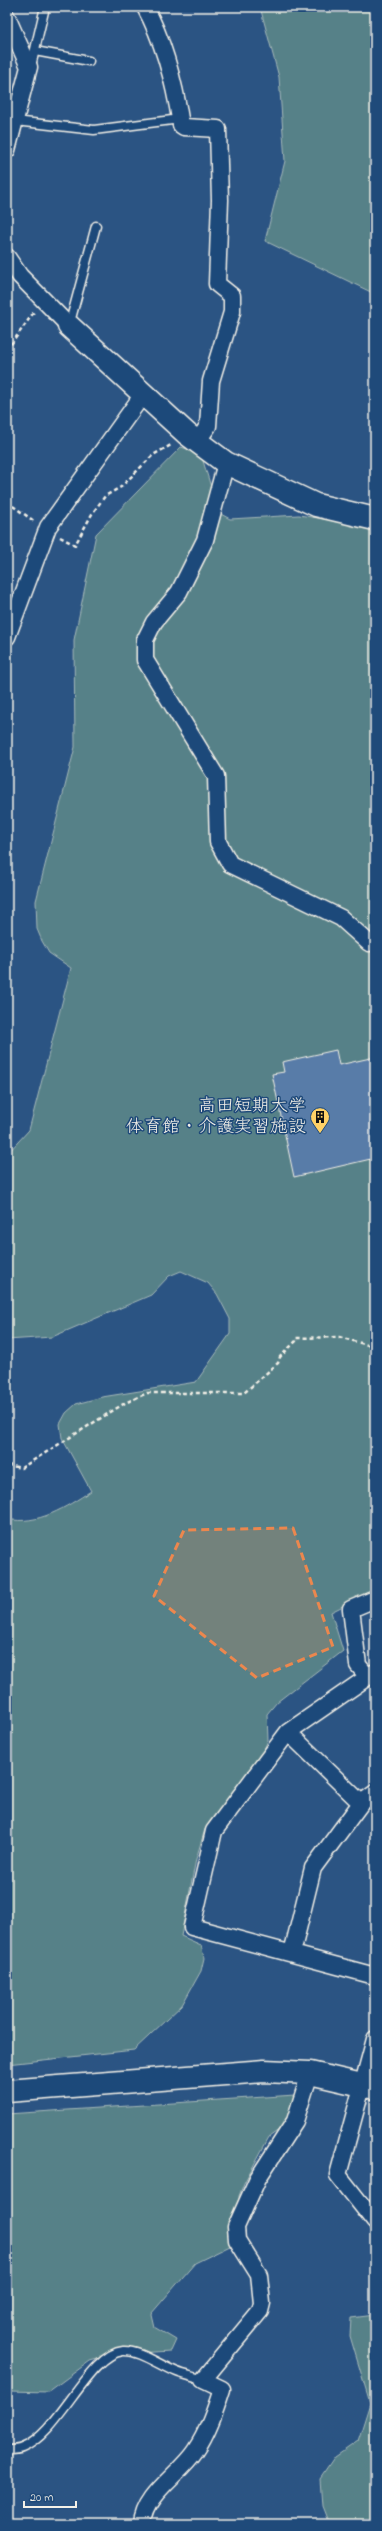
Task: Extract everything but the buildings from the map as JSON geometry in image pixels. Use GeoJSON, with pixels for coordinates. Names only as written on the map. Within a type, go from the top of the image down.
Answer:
{"type":"FeatureCollection","features":[{"type":"Feature","properties":{"kind":"street"},"geometry":{"type":"LineString","coordinates":[[145,7],[151,18],[169,71],[180,119],[184,127],[218,129],[220,200],[217,284],[232,296],[232,312],[211,381],[208,426],[194,439]]}},
{"type":"Feature","properties":{"kind":"street"},"geometry":{"type":"LineString","coordinates":[[7,18],[29,67],[7,150]]}},
{"type":"Feature","properties":{"kind":"street"},"geometry":{"type":"LineString","coordinates":[[7,257],[20,276],[69,326],[194,439],[226,463],[316,505],[375,519]]}},
{"type":"Feature","properties":{"kind":"street"},"geometry":{"type":"LineString","coordinates":[[7,637],[47,530],[144,393]]}},
{"type":"Feature","properties":{"kind":"street"},"geometry":{"type":"LineString","coordinates":[[226,463],[205,540],[179,592],[154,622],[145,640],[145,660],[216,776],[218,842],[230,864],[340,918],[369,943]]}},
{"type":"Feature","properties":{"kind":"street"},"geometry":{"type":"LineString","coordinates":[[375,1599],[351,1609],[358,1665],[372,1675],[288,1732],[214,1831],[192,1927],[375,1976]]}},
{"type":"Feature","properties":{"kind":"street"},"geometry":{"type":"LineString","coordinates":[[288,1732],[361,1803]]}},
{"type":"Feature","properties":{"kind":"street"},"geometry":{"type":"LineString","coordinates":[[292,1953],[313,1868],[361,1803],[375,1793]]}},
{"type":"Feature","properties":{"kind":"street"},"geometry":{"type":"LineString","coordinates":[[375,2038],[369,2086],[338,2175],[375,2222]]}},
{"type":"Feature","properties":{"kind":"street"},"geometry":{"type":"LineString","coordinates":[[7,2091],[257,2071],[310,2073],[369,2086]]}},
{"type":"Feature","properties":{"kind":"street"},"geometry":{"type":"LineString","coordinates":[[142,2524],[146,2505],[189,2460],[210,2425],[222,2389],[203,2380],[260,2311],[262,2303],[259,2275],[237,2240],[236,2227],[261,2172],[295,2121],[310,2073]]}},
{"type":"Feature","properties":{"kind":"lane"},"geometry":{"type":"LineString","coordinates":[[29,67],[35,51],[45,7]]}},
{"type":"Feature","properties":{"kind":"lane"},"geometry":{"type":"LineString","coordinates":[[35,51],[89,61]]}},
{"type":"Feature","properties":{"kind":"lane"},"geometry":{"type":"LineString","coordinates":[[15,121],[94,130],[180,119]]}},
{"type":"Feature","properties":{"kind":"lane"},"geometry":{"type":"LineString","coordinates":[[69,326],[96,226]]}},
{"type":"Feature","properties":{"kind":"lane"},"geometry":{"type":"LineString","coordinates":[[7,2450],[21,2449],[33,2442],[61,2413],[102,2362],[112,2354],[124,2351],[137,2354],[178,2372],[203,2380]]}},
{"type":"Feature","properties":{"kind":"path"},"geometry":{"type":"LineString","coordinates":[[7,350],[43,301]]}},
{"type":"Feature","properties":{"kind":"path"},"geometry":{"type":"LineString","coordinates":[[7,502],[47,530],[75,545],[92,514],[105,496],[121,487],[153,455],[194,439]]}},
{"type":"Feature","properties":{"kind":"path"},"geometry":{"type":"LineString","coordinates":[[7,1465],[21,1468],[125,1403],[147,1393],[244,1394],[278,1363],[280,1357],[296,1341],[296,1338],[339,1337],[375,1347]]}},
{"type":"Feature","properties":{"kind":"highlighted area"},"geometry":{"type":"Polygon","coordinates":[[[293,1528],[333,1647],[257,1678],[154,1596],[184,1530],[293,1528]]]}},
{"type":"Feature","properties":{"kind":"green space"},"geometry":{"type":"Polygon","coordinates":[[[260,7],[375,7],[375,294],[265,241],[285,161],[279,77],[260,7]]]}},
{"type":"Feature","properties":{"kind":"green space"},"geometry":{"type":"Polygon","coordinates":[[[181,447],[193,451],[203,461],[219,513],[230,519],[299,515],[375,527],[375,1590],[331,1612],[343,1651],[277,1702],[267,1714],[268,1740],[263,1752],[205,1829],[196,1859],[181,1936],[201,1945],[204,1958],[201,1971],[182,2005],[134,2050],[7,2064],[7,1519],[30,1520],[51,1514],[91,1491],[62,1438],[60,1424],[66,1413],[76,1404],[102,1397],[196,1382],[230,1334],[230,1319],[217,1294],[208,1283],[181,1271],[169,1276],[151,1295],[52,1337],[7,1340],[7,1154],[29,1130],[71,968],[49,953],[42,941],[37,929],[36,901],[75,747],[74,640],[96,534],[181,447]]]}},
{"type":"Feature","properties":{"kind":"green space"},"geometry":{"type":"Polygon","coordinates":[[[295,2095],[291,2121],[269,2137],[244,2183],[239,2196],[241,2222],[230,2246],[195,2263],[151,2314],[154,2327],[176,2340],[171,2351],[116,2354],[90,2361],[48,2392],[10,2391],[7,2386],[7,2114],[295,2095]]]}},
{"type":"Feature","properties":{"kind":"green space"},"geometry":{"type":"Polygon","coordinates":[[[375,2315],[375,2524],[329,2524],[322,2506],[320,2479],[335,2457],[358,2441],[370,2403],[350,2336],[351,2318],[375,2315]]]}},
{"type":"Feature","properties":{"kind":"place","name":"高田短期大学 体育館・介護実習施設"},"geometry":{"type":"Point","coordinates":[320,1134]}}]}
